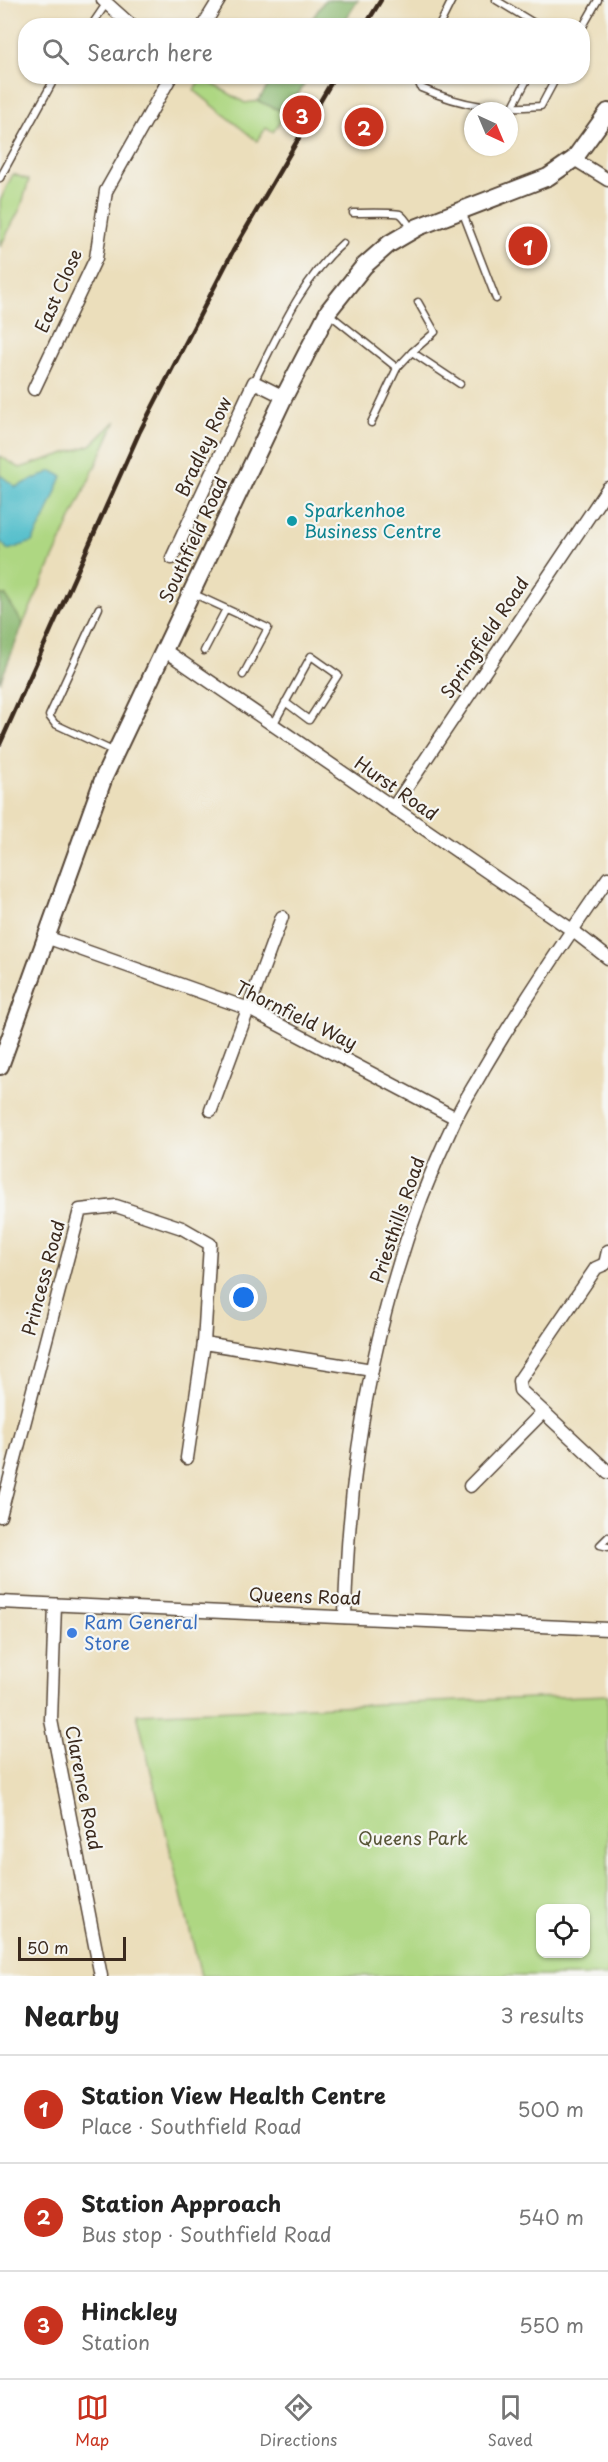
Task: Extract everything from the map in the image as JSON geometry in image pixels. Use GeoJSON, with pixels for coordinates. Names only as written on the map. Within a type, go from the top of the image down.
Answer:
{"type":"FeatureCollection","features":[{"type":"Feature","properties":{"kind":"main road","name":"Southfield Road"},"geometry":{"type":"LineString","coordinates":[[0,1066],[99,790],[284,397],[328,313],[364,266],[389,244],[412,230],[548,177],[574,159],[608,112]]}},
{"type":"Feature","properties":{"kind":"street"},"geometry":{"type":"LineString","coordinates":[[208,18],[219,0]]}},
{"type":"Feature","properties":{"kind":"street"},"geometry":{"type":"LineString","coordinates":[[106,1],[124,18]]}},
{"type":"Feature","properties":{"kind":"street","name":"East Close"},"geometry":{"type":"LineString","coordinates":[[34,390],[96,258],[106,191],[166,84]]}},
{"type":"Feature","properties":{"kind":"street"},"geometry":{"type":"LineString","coordinates":[[574,159],[608,180]]}},
{"type":"Feature","properties":{"kind":"street","name":"Bradley Row"},"geometry":{"type":"LineString","coordinates":[[172,558],[254,382],[284,397]]}},
{"type":"Feature","properties":{"kind":"street","name":"Springfield Road"},"geometry":{"type":"LineString","coordinates":[[393,808],[608,488]]}},
{"type":"Feature","properties":{"kind":"street","name":"Hurst Road"},"geometry":{"type":"LineString","coordinates":[[164,650],[572,930],[608,958]]}},
{"type":"Feature","properties":{"kind":"street","name":"Priesthills Road"},"geometry":{"type":"LineString","coordinates":[[345,1617],[351,1494],[372,1370],[389,1299],[412,1227],[456,1118],[508,1027],[608,878]]}},
{"type":"Feature","properties":{"kind":"street"},"geometry":{"type":"LineString","coordinates":[[211,1110],[282,917]]}},
{"type":"Feature","properties":{"kind":"street","name":"Thornfield Way"},"geometry":{"type":"LineString","coordinates":[[46,937],[249,1010],[456,1118]]}},
{"type":"Feature","properties":{"kind":"street","name":"Princess Road"},"geometry":{"type":"LineString","coordinates":[[0,1516],[80,1210],[116,1206],[182,1228],[210,1244],[204,1343],[187,1458]]}},
{"type":"Feature","properties":{"kind":"street"},"geometry":{"type":"LineString","coordinates":[[608,1251],[607,1267],[596,1268],[519,1381],[520,1390],[542,1413],[608,1472]]}},
{"type":"Feature","properties":{"kind":"street"},"geometry":{"type":"LineString","coordinates":[[204,1343],[372,1370]]}},
{"type":"Feature","properties":{"kind":"street"},"geometry":{"type":"LineString","coordinates":[[470,1486],[542,1413]]}},
{"type":"Feature","properties":{"kind":"street","name":"Queens Road"},"geometry":{"type":"LineString","coordinates":[[0,1602],[608,1629]]}},
{"type":"Feature","properties":{"kind":"street","name":"Clarence Road"},"geometry":{"type":"LineString","coordinates":[[55,1605],[51,1720],[101,1976]]}},
{"type":"Feature","properties":{"kind":"lane"},"geometry":{"type":"LineString","coordinates":[[443,18],[452,0]]}},
{"type":"Feature","properties":{"kind":"lane"},"geometry":{"type":"LineString","coordinates":[[496,0],[525,18]]}},
{"type":"Feature","properties":{"kind":"lane"},"geometry":{"type":"LineString","coordinates":[[587,18],[597,0]]}},
{"type":"Feature","properties":{"kind":"lane"},"geometry":{"type":"LineString","coordinates":[[96,18],[106,1]]}},
{"type":"Feature","properties":{"kind":"lane"},"geometry":{"type":"LineString","coordinates":[[0,178],[53,84]]}},
{"type":"Feature","properties":{"kind":"lane"},"geometry":{"type":"LineString","coordinates":[[419,84],[421,88],[442,97],[464,102]]}},
{"type":"Feature","properties":{"kind":"lane"},"geometry":{"type":"LineString","coordinates":[[515,102],[525,84]]}},
{"type":"Feature","properties":{"kind":"lane"},"geometry":{"type":"LineString","coordinates":[[518,108],[541,106],[553,84]]}},
{"type":"Feature","properties":{"kind":"lane"},"geometry":{"type":"LineString","coordinates":[[462,211],[496,299]]}},
{"type":"Feature","properties":{"kind":"lane"},"geometry":{"type":"LineString","coordinates":[[353,213],[393,212],[401,214],[412,230]]}},
{"type":"Feature","properties":{"kind":"lane"},"geometry":{"type":"LineString","coordinates":[[254,382],[285,321],[314,275],[330,255],[344,243]]}},
{"type":"Feature","properties":{"kind":"lane"},"geometry":{"type":"LineString","coordinates":[[371,423],[397,368],[435,332],[418,302]]}},
{"type":"Feature","properties":{"kind":"lane"},"geometry":{"type":"LineString","coordinates":[[328,313],[397,368]]}},
{"type":"Feature","properties":{"kind":"lane"},"geometry":{"type":"LineString","coordinates":[[412,352],[460,384]]}},
{"type":"Feature","properties":{"kind":"lane"},"geometry":{"type":"LineString","coordinates":[[191,593],[268,628],[243,675]]}},
{"type":"Feature","properties":{"kind":"lane"},"geometry":{"type":"LineString","coordinates":[[99,608],[49,716],[55,724],[116,752]]}},
{"type":"Feature","properties":{"kind":"lane"},"geometry":{"type":"LineString","coordinates":[[204,651],[226,609]]}},
{"type":"Feature","properties":{"kind":"lane"},"geometry":{"type":"LineString","coordinates":[[273,725],[285,702],[310,656],[338,675],[309,720],[285,702]]}},
{"type":"Feature","properties":{"kind":"lane"},"geometry":{"type":"LineString","coordinates":[[608,1537],[600,1545],[608,1547]]}},
{"type":"Feature","properties":{"kind":"green space"},"geometry":{"type":"Polygon","coordinates":[[[325,0],[358,0],[346,18],[313,18],[325,0]]]}},
{"type":"Feature","properties":{"kind":"green space"},"geometry":{"type":"Polygon","coordinates":[[[197,84],[213,84],[245,103],[258,101],[286,113],[273,132],[266,128],[257,141],[194,90],[197,84]]]}},
{"type":"Feature","properties":{"kind":"green space"},"geometry":{"type":"Polygon","coordinates":[[[269,84],[305,84],[286,113],[258,101],[269,84]]]}},
{"type":"Feature","properties":{"kind":"green space"},"geometry":{"type":"Polygon","coordinates":[[[13,174],[29,180],[21,207],[0,247],[0,201],[13,174]]]}},
{"type":"Feature","properties":{"kind":"green space"},"geometry":{"type":"Polygon","coordinates":[[[116,421],[23,624],[0,682],[0,456],[20,468],[91,445],[116,421]]]}},
{"type":"Feature","properties":{"kind":"green space"},"geometry":{"type":"Polygon","coordinates":[[[0,595],[5,595],[23,624],[0,682],[0,595]]]}},
{"type":"Feature","properties":{"kind":"green space","name":"Queens Park"},"geometry":{"type":"Polygon","coordinates":[[[608,1695],[608,1976],[201,1976],[137,1714],[608,1695]]]}},
{"type":"Feature","properties":{"kind":"water"},"geometry":{"type":"Polygon","coordinates":[[[52,471],[62,476],[45,518],[32,542],[8,550],[0,541],[0,475],[16,487],[52,471]]]}},
{"type":"Feature","properties":{"kind":"railway"},"geometry":{"type":"LineString","coordinates":[[370,18],[381,0]]}},
{"type":"Feature","properties":{"kind":"railway"},"geometry":{"type":"LineString","coordinates":[[0,744],[139,433],[233,251],[330,84]]}},
{"type":"Feature","properties":{"kind":"place","name":"Hinckley"},"geometry":{"type":"Point","coordinates":[302,115]}},
{"type":"Feature","properties":{"kind":"place","name":"Station Approach"},"geometry":{"type":"Point","coordinates":[364,127]}},
{"type":"Feature","properties":{"kind":"place","name":"Station View Health Centre"},"geometry":{"type":"Point","coordinates":[528,246]}},
{"type":"Feature","properties":{"kind":"place","name":"Sparkenhoe Business Centre"},"geometry":{"type":"Point","coordinates":[292,521]}},
{"type":"Feature","properties":{"kind":"place","name":"Ram General Store"},"geometry":{"type":"Point","coordinates":[72,1633]}}]}
